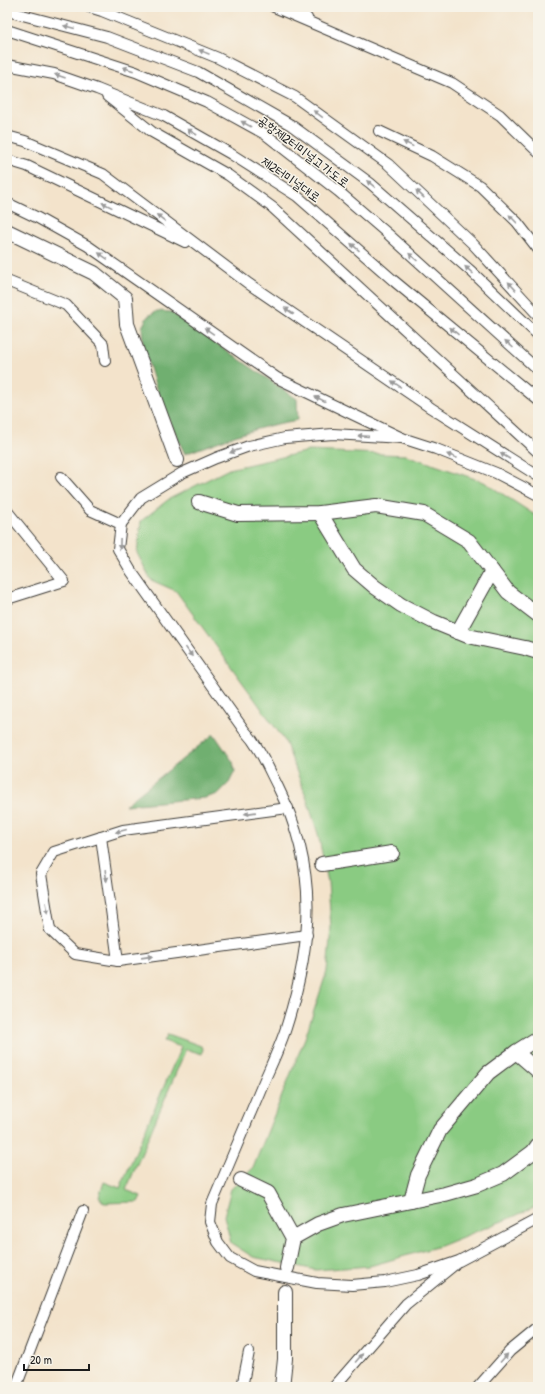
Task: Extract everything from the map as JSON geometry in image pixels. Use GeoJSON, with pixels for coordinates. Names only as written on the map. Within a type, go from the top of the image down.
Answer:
{"type":"FeatureCollection","features":[{"type":"Feature","properties":{"kind":"street"},"geometry":{"type":"LineString","coordinates":[[7,231],[94,272],[125,298],[127,324],[177,460]]}},
{"type":"Feature","properties":{"kind":"street"},"geometry":{"type":"LineString","coordinates":[[199,502],[238,514],[320,513],[376,506],[424,514],[469,541],[508,592],[538,615]]}},
{"type":"Feature","properties":{"kind":"street"},"geometry":{"type":"LineString","coordinates":[[320,513],[354,568],[375,587],[401,606],[468,636],[538,652]]}},
{"type":"Feature","properties":{"kind":"street"},"geometry":{"type":"LineString","coordinates":[[458,632],[492,571]]}},
{"type":"Feature","properties":{"kind":"street"},"geometry":{"type":"LineString","coordinates":[[322,864],[392,853]]}},
{"type":"Feature","properties":{"kind":"street"},"geometry":{"type":"LineString","coordinates":[[411,1201],[418,1174],[440,1130],[488,1073],[538,1038]]}},
{"type":"Feature","properties":{"kind":"street"},"geometry":{"type":"LineString","coordinates":[[516,1052],[538,1071]]}},
{"type":"Feature","properties":{"kind":"street"},"geometry":{"type":"LineString","coordinates":[[293,1238],[318,1224],[343,1215],[446,1194],[477,1185],[503,1174],[533,1152],[538,1145]]}},
{"type":"Feature","properties":{"kind":"street"},"geometry":{"type":"LineString","coordinates":[[241,1180],[268,1193],[293,1238],[287,1268]]}},
{"type":"Feature","properties":{"kind":"street"},"geometry":{"type":"LineString","coordinates":[[282,1387],[285,1359],[285,1292]]}},
{"type":"Feature","properties":{"kind":"lane"},"geometry":{"type":"LineString","coordinates":[[89,7],[218,58],[295,97],[388,164],[472,244],[538,315]]}},
{"type":"Feature","properties":{"kind":"lane"},"geometry":{"type":"LineString","coordinates":[[274,7],[452,83],[500,115],[538,152]]}},
{"type":"Feature","properties":{"kind":"lane"},"geometry":{"type":"LineString","coordinates":[[294,7],[314,25]]}},
{"type":"Feature","properties":{"kind":"lane"},"geometry":{"type":"LineString","coordinates":[[7,11],[107,36],[198,72],[291,125],[370,183],[472,272],[538,335]]}},
{"type":"Feature","properties":{"kind":"lane","name":"공항제2터미널고가도로"},"geometry":{"type":"LineString","coordinates":[[7,30],[136,72],[207,102],[265,134],[338,191],[388,234],[538,370]]}},
{"type":"Feature","properties":{"kind":"lane","name":"제2터미널대로"},"geometry":{"type":"LineString","coordinates":[[7,64],[54,74],[97,88],[164,116],[231,154],[297,196],[394,281],[538,400]]}},
{"type":"Feature","properties":{"kind":"lane"},"geometry":{"type":"LineString","coordinates":[[97,88],[152,132],[228,174],[272,207],[538,452]]}},
{"type":"Feature","properties":{"kind":"lane"},"geometry":{"type":"LineString","coordinates":[[379,131],[432,156],[480,186],[517,222],[538,249]]}},
{"type":"Feature","properties":{"kind":"lane"},"geometry":{"type":"LineString","coordinates":[[7,136],[25,141],[103,174],[249,284],[431,408],[538,476]]}},
{"type":"Feature","properties":{"kind":"lane"},"geometry":{"type":"LineString","coordinates":[[7,160],[27,166],[205,252]]}},
{"type":"Feature","properties":{"kind":"lane"},"geometry":{"type":"LineString","coordinates":[[7,203],[36,217],[88,246],[277,378],[402,438],[436,449],[496,473],[538,495]]}},
{"type":"Feature","properties":{"kind":"lane"},"geometry":{"type":"LineString","coordinates":[[7,280],[66,305],[103,344],[105,361]]}},
{"type":"Feature","properties":{"kind":"lane"},"geometry":{"type":"LineString","coordinates":[[402,438],[333,434],[285,438],[249,446],[216,458],[182,473],[140,498],[121,524],[118,548],[131,571],[255,742],[288,808],[298,837],[306,880],[307,935],[301,975],[286,1030],[212,1204],[210,1222],[218,1242],[230,1258],[254,1271],[287,1278],[352,1285],[385,1282],[418,1275],[459,1261],[538,1220]]}},
{"type":"Feature","properties":{"kind":"lane"},"geometry":{"type":"LineString","coordinates":[[61,477],[90,510],[121,524]]}},
{"type":"Feature","properties":{"kind":"lane"},"geometry":{"type":"LineString","coordinates":[[7,510],[64,581],[7,599]]}},
{"type":"Feature","properties":{"kind":"lane"},"geometry":{"type":"LineString","coordinates":[[288,808],[123,830],[54,852],[41,874],[50,930],[75,954],[118,961],[307,935]]}},
{"type":"Feature","properties":{"kind":"lane"},"geometry":{"type":"LineString","coordinates":[[101,837],[118,961]]}},
{"type":"Feature","properties":{"kind":"lane"},"geometry":{"type":"LineString","coordinates":[[16,1387],[83,1211]]}},
{"type":"Feature","properties":{"kind":"lane"},"geometry":{"type":"LineString","coordinates":[[334,1387],[406,1304],[459,1261]]}},
{"type":"Feature","properties":{"kind":"lane"},"geometry":{"type":"LineString","coordinates":[[478,1387],[510,1351],[538,1328]]}},
{"type":"Feature","properties":{"kind":"lane"},"geometry":{"type":"LineString","coordinates":[[242,1387],[249,1352]]}},
{"type":"Feature","properties":{"kind":"green space"},"geometry":{"type":"Polygon","coordinates":[[[157,311],[171,312],[297,399],[298,420],[255,430],[185,454],[160,401],[143,345],[142,327],[148,316],[157,311]]]}},
{"type":"Feature","properties":{"kind":"green space"},"geometry":{"type":"Polygon","coordinates":[[[309,451],[406,455],[484,482],[538,517],[538,1205],[515,1216],[440,1246],[370,1266],[316,1270],[253,1257],[231,1243],[224,1216],[231,1189],[253,1168],[305,1038],[327,971],[331,928],[328,882],[318,834],[306,796],[285,741],[176,591],[151,580],[137,553],[141,521],[169,499],[229,469],[309,451]]]}},
{"type":"Feature","properties":{"kind":"green space"},"geometry":{"type":"Polygon","coordinates":[[[214,734],[233,762],[235,771],[229,783],[218,794],[205,798],[125,805],[214,734]]]}},
{"type":"Feature","properties":{"kind":"green space"},"geometry":{"type":"Polygon","coordinates":[[[168,1034],[201,1046],[203,1048],[202,1054],[186,1049],[126,1190],[141,1196],[138,1202],[104,1203],[99,1197],[104,1182],[120,1188],[181,1047],[164,1041],[168,1034]]]}}]}
